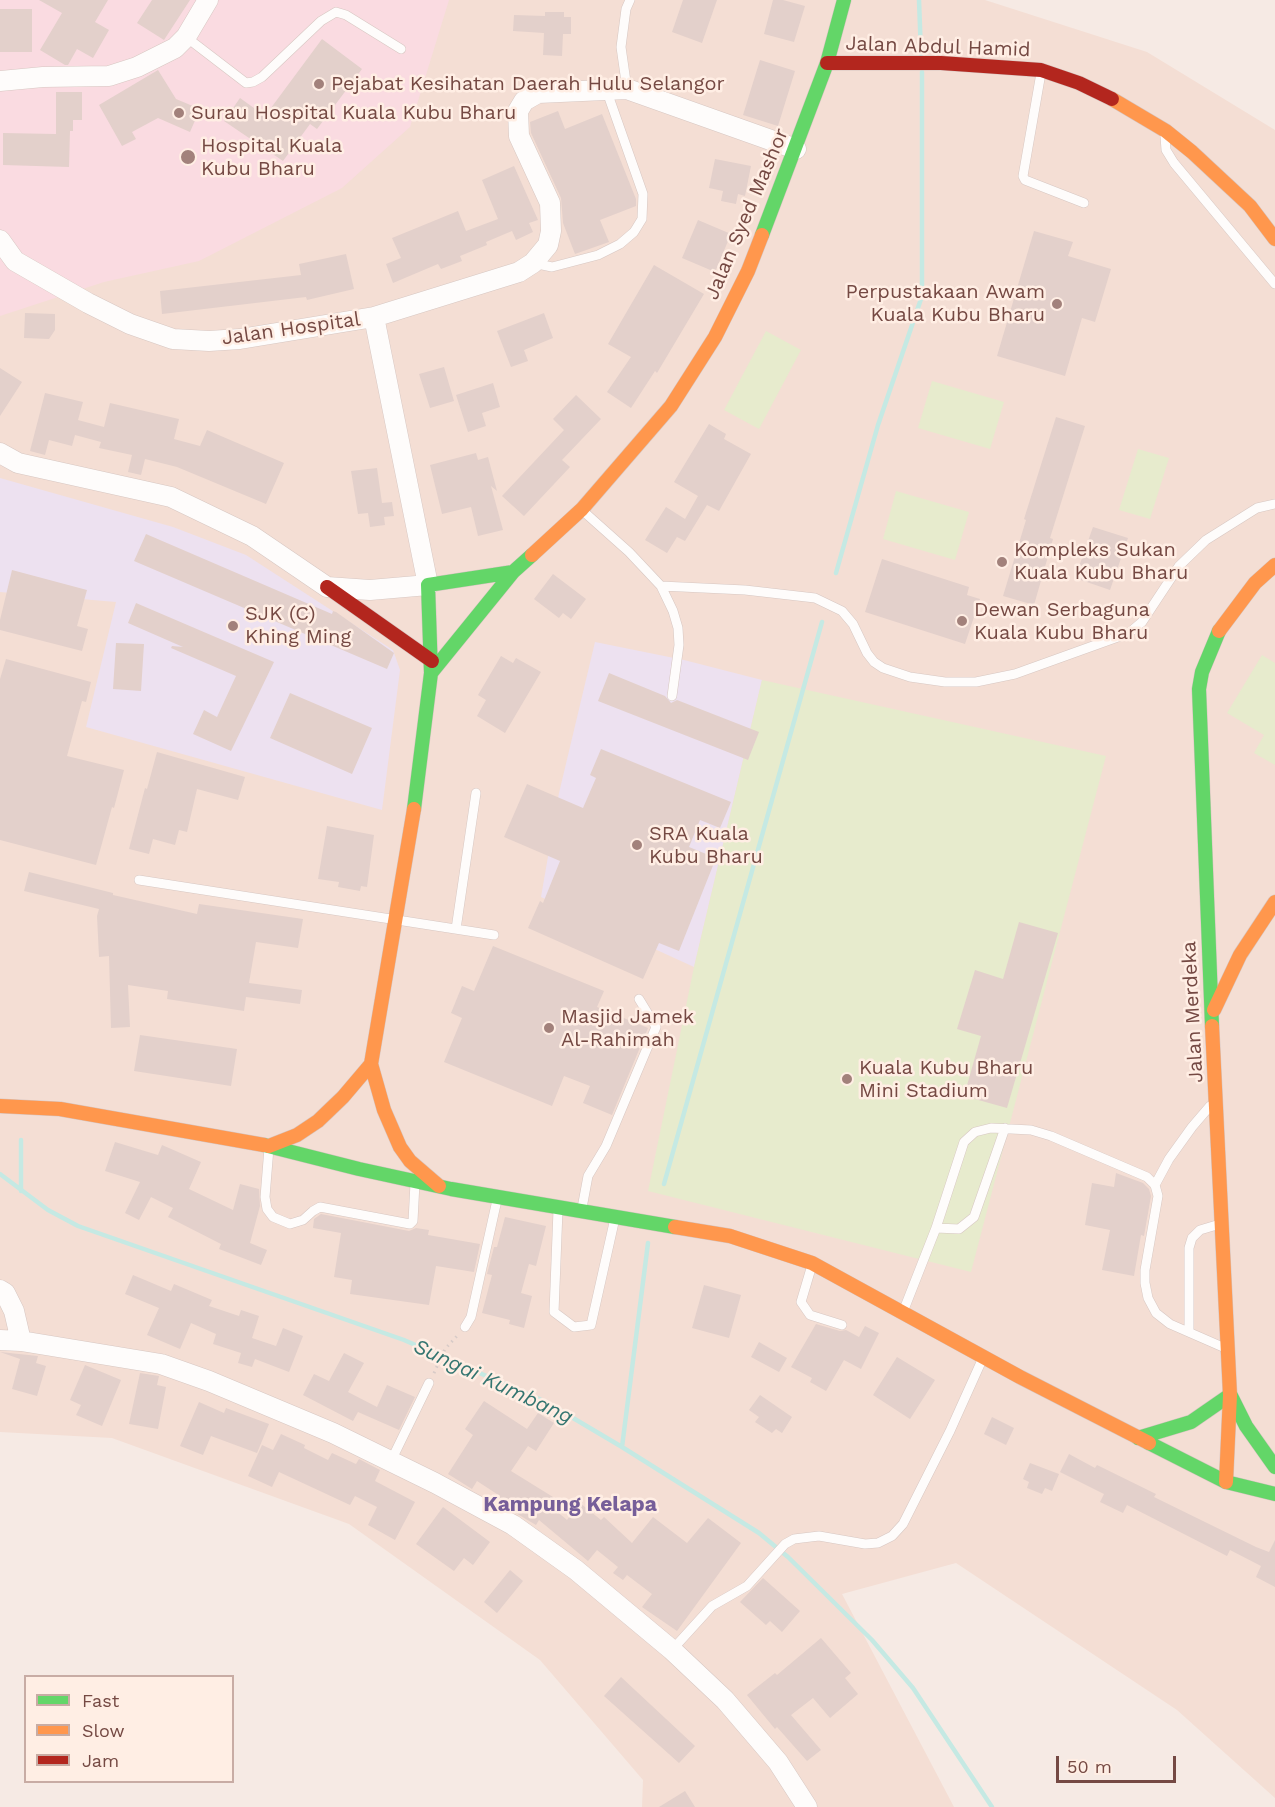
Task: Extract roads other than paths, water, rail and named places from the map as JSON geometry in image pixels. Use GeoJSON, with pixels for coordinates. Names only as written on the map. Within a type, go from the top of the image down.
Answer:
{"type":"FeatureCollection","features":[{"type":"Feature","properties":{"kind":"street"},"geometry":{"type":"LineString","coordinates":[[0,81],[43,77],[109,76],[137,67],[175,48],[186,37],[208,0]]}},
{"type":"Feature","properties":{"kind":"street","name":"Jalan Syed Mashor"},"geometry":{"type":"LineString","coordinates":[[431,667],[513,572],[582,509],[671,406],[715,337],[748,271],[796,149],[827,63],[844,0]]}},
{"type":"Feature","properties":{"kind":"street","name":"Jalan Abdul Hamid"},"geometry":{"type":"LineString","coordinates":[[827,63],[941,63],[1041,70],[1079,83],[1105,95],[1166,131],[1251,206],[1275,239]]}},
{"type":"Feature","properties":{"kind":"street"},"geometry":{"type":"LineString","coordinates":[[374,317],[519,272],[533,263],[548,245],[551,231],[550,203],[519,136],[518,111],[524,101],[538,93],[627,89],[796,149]]}},
{"type":"Feature","properties":{"kind":"street","name":"Jalan Hospital"},"geometry":{"type":"LineString","coordinates":[[0,240],[15,261],[88,303],[130,324],[173,339],[209,341],[240,339],[374,317],[428,585]]}},
{"type":"Feature","properties":{"kind":"street"},"geometry":{"type":"LineString","coordinates":[[0,453],[18,463],[171,497],[252,536],[327,587],[431,667]]}},
{"type":"Feature","properties":{"kind":"street","name":"Jalan Merdeka"},"geometry":{"type":"LineString","coordinates":[[1226,1482],[1230,1395],[1229,1349],[1199,707],[1202,672],[1212,645],[1224,624],[1255,583],[1275,565]]}},
{"type":"Feature","properties":{"kind":"street"},"geometry":{"type":"LineString","coordinates":[[327,587],[370,590],[428,585],[513,572]]}},
{"type":"Feature","properties":{"kind":"street"},"geometry":{"type":"LineString","coordinates":[[428,585],[431,667],[415,804],[371,1064],[384,1110],[400,1147],[417,1168],[439,1186]]}},
{"type":"Feature","properties":{"kind":"street"},"geometry":{"type":"LineString","coordinates":[[1212,1014],[1240,955],[1275,902]]}},
{"type":"Feature","properties":{"kind":"street"},"geometry":{"type":"LineString","coordinates":[[1209,957],[1240,955]]}},
{"type":"Feature","properties":{"kind":"street"},"geometry":{"type":"LineString","coordinates":[[269,1146],[297,1135],[318,1121],[343,1097],[371,1064]]}},
{"type":"Feature","properties":{"kind":"street"},"geometry":{"type":"LineString","coordinates":[[0,1106],[60,1109],[269,1146],[359,1169],[498,1198],[730,1236],[812,1263],[902,1314],[1226,1482],[1275,1494]]}},
{"type":"Feature","properties":{"kind":"street"},"geometry":{"type":"LineString","coordinates":[[0,1290],[5,1293],[14,1311],[21,1341]]}},
{"type":"Feature","properties":{"kind":"street"},"geometry":{"type":"LineString","coordinates":[[0,1340],[21,1341],[161,1364],[333,1433],[513,1525],[576,1570],[672,1650],[725,1700],[777,1762],[807,1807]]}},
{"type":"Feature","properties":{"kind":"street"},"geometry":{"type":"LineString","coordinates":[[1138,1438],[1191,1422],[1230,1395],[1246,1426],[1275,1467]]}},
{"type":"Feature","properties":{"kind":"lane"},"geometry":{"type":"LineString","coordinates":[[627,89],[621,47],[626,9],[630,0]]}},
{"type":"Feature","properties":{"kind":"lane"},"geometry":{"type":"LineString","coordinates":[[186,37],[246,83],[262,77],[321,21],[336,12],[346,15],[401,49]]}},
{"type":"Feature","properties":{"kind":"lane"},"geometry":{"type":"LineString","coordinates":[[1041,70],[1023,176],[1025,180],[1084,204]]}},
{"type":"Feature","properties":{"kind":"lane"},"geometry":{"type":"LineString","coordinates":[[533,263],[552,267],[598,255],[620,244],[634,232],[642,219],[642,194],[606,89]]}},
{"type":"Feature","properties":{"kind":"lane"},"geometry":{"type":"LineString","coordinates":[[1166,131],[1166,150],[1174,163],[1275,284]]}},
{"type":"Feature","properties":{"kind":"lane"},"geometry":{"type":"LineString","coordinates":[[662,586],[746,590],[815,598],[843,611],[853,624],[867,653],[883,668],[910,677],[976,682],[1015,674],[1129,633],[1142,622],[1179,566],[1206,540],[1257,508],[1275,504]]}},
{"type":"Feature","properties":{"kind":"lane"},"geometry":{"type":"LineString","coordinates":[[582,509],[662,586],[678,628],[679,645],[672,696]]}},
{"type":"Feature","properties":{"kind":"lane"},"geometry":{"type":"LineString","coordinates":[[456,929],[476,793]]}},
{"type":"Feature","properties":{"kind":"lane"},"geometry":{"type":"LineString","coordinates":[[138,880],[494,935]]}},
{"type":"Feature","properties":{"kind":"lane"},"geometry":{"type":"LineString","coordinates":[[582,1210],[588,1176],[606,1146],[656,1027],[639,999]]}},
{"type":"Feature","properties":{"kind":"lane"},"geometry":{"type":"LineString","coordinates":[[1155,1185],[1169,1159],[1192,1126],[1217,1099]]}},
{"type":"Feature","properties":{"kind":"lane"},"geometry":{"type":"LineString","coordinates":[[902,1314],[936,1228],[964,1142],[975,1132],[991,1128],[1031,1130],[1051,1136],[1147,1177],[1155,1185],[1158,1196],[1145,1270],[1148,1298],[1156,1313],[1170,1324],[1229,1349]]}},
{"type":"Feature","properties":{"kind":"lane"},"geometry":{"type":"LineString","coordinates":[[936,1228],[959,1229],[974,1217],[1005,1128]]}},
{"type":"Feature","properties":{"kind":"lane"},"geometry":{"type":"LineString","coordinates":[[269,1146],[265,1197],[267,1209],[273,1217],[290,1224],[303,1220],[320,1207],[410,1224],[413,1221],[416,1180]]}},
{"type":"Feature","properties":{"kind":"lane"},"geometry":{"type":"LineString","coordinates":[[465,1328],[471,1317],[498,1198]]}},
{"type":"Feature","properties":{"kind":"lane"},"geometry":{"type":"LineString","coordinates":[[558,1207],[554,1312],[574,1327],[591,1324],[616,1216]]}},
{"type":"Feature","properties":{"kind":"lane"},"geometry":{"type":"LineString","coordinates":[[1189,1332],[1189,1248],[1192,1238],[1200,1230],[1223,1223]]}},
{"type":"Feature","properties":{"kind":"lane"},"geometry":{"type":"LineString","coordinates":[[812,1263],[801,1302],[810,1315],[842,1325]]}},
{"type":"Feature","properties":{"kind":"lane"},"geometry":{"type":"LineString","coordinates":[[672,1650],[712,1606],[747,1586],[785,1544],[794,1539],[819,1536],[865,1544],[878,1543],[892,1536],[903,1524],[950,1431],[983,1356]]}},
{"type":"Feature","properties":{"kind":"lane"},"geometry":{"type":"LineString","coordinates":[[391,1461],[429,1383]]}},
{"type":"Feature","properties":{"kind":"waterway"},"geometry":{"type":"LineString","coordinates":[[919,0],[921,54]]}},
{"type":"Feature","properties":{"kind":"waterway"},"geometry":{"type":"LineString","coordinates":[[836,573],[878,425],[922,296],[922,72]]}},
{"type":"Feature","properties":{"kind":"waterway"},"geometry":{"type":"LineString","coordinates":[[664,1184],[822,622]]}},
{"type":"Feature","properties":{"kind":"waterway","name":"Sungai Kumbang"},"geometry":{"type":"LineString","coordinates":[[21,1140],[21,1191]]}},
{"type":"Feature","properties":{"kind":"waterway","name":"Sungai Kumbang"},"geometry":{"type":"LineString","coordinates":[[0,1174],[48,1210],[78,1226],[404,1340],[546,1402],[759,1533],[788,1557],[872,1640],[913,1688],[992,1807]]}},
{"type":"Feature","properties":{"kind":"waterway"},"geometry":{"type":"LineString","coordinates":[[622,1447],[648,1243]]}},
{"type":"Feature","properties":{"kind":"place","name":"Pejabat Kesihatan Daerah Hulu Selangor"},"geometry":{"type":"Point","coordinates":[319,84]}},
{"type":"Feature","properties":{"kind":"place","name":"Surau Hospital Kuala Kubu Bharu"},"geometry":{"type":"Point","coordinates":[179,113]}},
{"type":"Feature","properties":{"kind":"place","name":"Hospital Kuala Kubu Bharu"},"geometry":{"type":"Point","coordinates":[188,157]}},
{"type":"Feature","properties":{"kind":"place","name":"Perpustakaan Awam Kuala Kubu Bharu"},"geometry":{"type":"Point","coordinates":[1057,304]}},
{"type":"Feature","properties":{"kind":"place","name":"Kompleks Sukan Kuala Kubu Bharu"},"geometry":{"type":"Point","coordinates":[1002,562]}},
{"type":"Feature","properties":{"kind":"place","name":"Dewan Serbaguna Kuala Kubu Bharu"},"geometry":{"type":"Point","coordinates":[962,621]}},
{"type":"Feature","properties":{"kind":"place","name":"SJK (C) Khing Ming"},"geometry":{"type":"Point","coordinates":[233,626]}},
{"type":"Feature","properties":{"kind":"place","name":"SRA Kuala Kubu Bharu"},"geometry":{"type":"Point","coordinates":[637,845]}},
{"type":"Feature","properties":{"kind":"place","name":"Masjid Jamek Al-Rahimah"},"geometry":{"type":"Point","coordinates":[549,1028]}},
{"type":"Feature","properties":{"kind":"place","name":"Kuala Kubu Bharu Mini Stadium"},"geometry":{"type":"Point","coordinates":[847,1079]}},
{"type":"Feature","properties":{"kind":"district","name":"Kampung Kelapa"},"geometry":{"type":"Point","coordinates":[570,1505]}}]}
